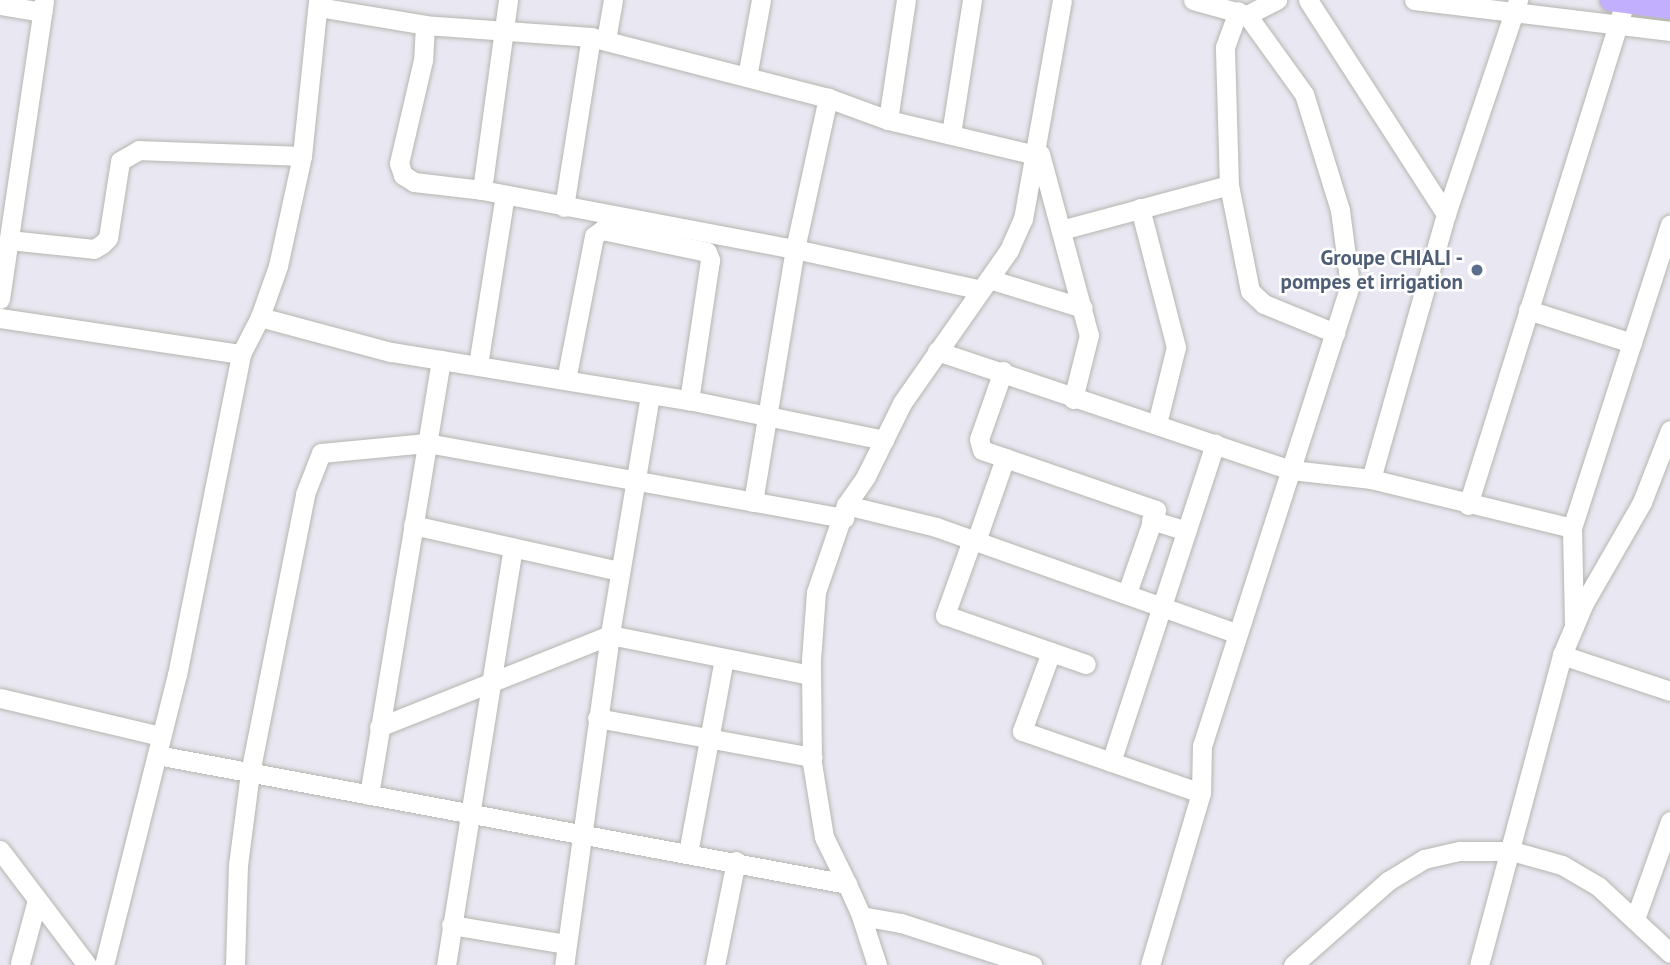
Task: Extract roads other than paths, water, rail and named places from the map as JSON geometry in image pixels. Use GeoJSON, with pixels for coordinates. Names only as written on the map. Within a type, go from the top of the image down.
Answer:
{"type":"FeatureCollection","features":[{"type":"Feature","properties":{"kind":"main road"},"geometry":{"type":"LineString","coordinates":[[1618,1],[1670,8]]}},
{"type":"Feature","properties":{"kind":"street"},"geometry":{"type":"LineString","coordinates":[[482,190],[508,0]]}},
{"type":"Feature","properties":{"kind":"street"},"geometry":{"type":"LineString","coordinates":[[564,207],[598,39],[613,0]]}},
{"type":"Feature","properties":{"kind":"street"},"geometry":{"type":"LineString","coordinates":[[747,77],[761,0]]}},
{"type":"Feature","properties":{"kind":"street"},"geometry":{"type":"LineString","coordinates":[[888,120],[906,0]]}},
{"type":"Feature","properties":{"kind":"street"},"geometry":{"type":"LineString","coordinates":[[951,134],[972,0]]}},
{"type":"Feature","properties":{"kind":"street"},"geometry":{"type":"LineString","coordinates":[[877,965],[861,916],[824,837],[812,757],[811,675],[816,592],[845,512],[902,403],[985,285],[1023,219],[1062,0]]}},
{"type":"Feature","properties":{"kind":"street"},"geometry":{"type":"LineString","coordinates":[[1193,0],[1242,13],[1278,0]]}},
{"type":"Feature","properties":{"kind":"street"},"geometry":{"type":"LineString","coordinates":[[1308,0],[1446,214]]}},
{"type":"Feature","properties":{"kind":"street"},"geometry":{"type":"LineString","coordinates":[[1414,0],[1516,6],[1618,25],[1670,31]]}},
{"type":"Feature","properties":{"kind":"street"},"geometry":{"type":"LineString","coordinates":[[1468,505],[1618,25],[1618,1]]}},
{"type":"Feature","properties":{"kind":"street"},"geometry":{"type":"LineString","coordinates":[[104,965],[159,746],[241,354],[260,317],[278,266],[302,156],[318,3],[425,25],[503,28],[598,39],[828,98],[888,120],[1037,150]]}},
{"type":"Feature","properties":{"kind":"street"},"geometry":{"type":"LineString","coordinates":[[0,5],[43,6],[8,182],[9,240],[0,299]]}},
{"type":"Feature","properties":{"kind":"street"},"geometry":{"type":"LineString","coordinates":[[1371,479],[1446,214],[1516,6]]}},
{"type":"Feature","properties":{"kind":"street"},"geometry":{"type":"LineString","coordinates":[[1242,13],[1225,47],[1229,185],[1250,291],[1264,304],[1335,333]]}},
{"type":"Feature","properties":{"kind":"street"},"geometry":{"type":"LineString","coordinates":[[1150,965],[1201,793],[1202,746],[1335,333],[1350,271],[1328,162],[1304,93],[1242,13]]}},
{"type":"Feature","properties":{"kind":"street"},"geometry":{"type":"LineString","coordinates":[[425,25],[423,60],[400,163],[403,174],[414,182],[482,190],[985,285],[1083,308]]}},
{"type":"Feature","properties":{"kind":"street"},"geometry":{"type":"LineString","coordinates":[[753,502],[795,249],[828,98]]}},
{"type":"Feature","properties":{"kind":"street"},"geometry":{"type":"LineString","coordinates":[[9,240],[94,249],[102,244],[108,238],[120,161],[139,150],[302,156]]}},
{"type":"Feature","properties":{"kind":"street"},"geometry":{"type":"LineString","coordinates":[[1037,150],[1089,335],[1073,399]]}},
{"type":"Feature","properties":{"kind":"street"},"geometry":{"type":"LineString","coordinates":[[1061,230],[1229,185]]}},
{"type":"Feature","properties":{"kind":"street"},"geometry":{"type":"LineString","coordinates":[[478,365],[505,195]]}},
{"type":"Feature","properties":{"kind":"street"},"geometry":{"type":"LineString","coordinates":[[1140,208],[1176,347],[1157,424]]}},
{"type":"Feature","properties":{"kind":"street"},"geometry":{"type":"LineString","coordinates":[[1574,626],[1572,528],[1670,224]]}},
{"type":"Feature","properties":{"kind":"street"},"geometry":{"type":"LineString","coordinates":[[566,380],[594,236],[602,230],[706,252],[710,260],[689,400]]}},
{"type":"Feature","properties":{"kind":"street"},"geometry":{"type":"LineString","coordinates":[[1528,310],[1632,343]]}},
{"type":"Feature","properties":{"kind":"street"},"geometry":{"type":"LineString","coordinates":[[260,317],[391,352],[689,400],[884,440]]}},
{"type":"Feature","properties":{"kind":"street"},"geometry":{"type":"LineString","coordinates":[[0,318],[241,354]]}},
{"type":"Feature","properties":{"kind":"street"},"geometry":{"type":"LineString","coordinates":[[937,351],[1003,371],[1073,399],[1157,424],[1291,470],[1371,479],[1468,505],[1572,528]]}},
{"type":"Feature","properties":{"kind":"street"},"geometry":{"type":"LineString","coordinates":[[369,794],[441,360]]}},
{"type":"Feature","properties":{"kind":"street"},"geometry":{"type":"LineString","coordinates":[[1003,371],[979,444],[982,450],[1151,505],[1156,510],[1126,593]]}},
{"type":"Feature","properties":{"kind":"street"},"geometry":{"type":"LineString","coordinates":[[564,965],[580,834],[619,571],[650,395]]}},
{"type":"Feature","properties":{"kind":"street"},"geometry":{"type":"LineString","coordinates":[[1479,965],[1512,851],[1562,655],[1617,541],[1642,502],[1670,430]]}},
{"type":"Feature","properties":{"kind":"street"},"geometry":{"type":"LineString","coordinates":[[235,965],[238,865],[250,773],[314,459],[327,450],[427,443],[753,502],[845,512],[974,540],[1238,634]]}},
{"type":"Feature","properties":{"kind":"street"},"geometry":{"type":"LineString","coordinates":[[1111,762],[1215,444]]}},
{"type":"Feature","properties":{"kind":"street"},"geometry":{"type":"LineString","coordinates":[[1005,458],[945,615],[1086,664]]}},
{"type":"Feature","properties":{"kind":"street"},"geometry":{"type":"LineString","coordinates":[[1151,520],[1186,531]]}},
{"type":"Feature","properties":{"kind":"street"},"geometry":{"type":"LineString","coordinates":[[413,525],[619,571]]}},
{"type":"Feature","properties":{"kind":"street"},"geometry":{"type":"LineString","coordinates":[[446,965],[468,813],[513,547]]}},
{"type":"Feature","properties":{"kind":"street"},"geometry":{"type":"LineString","coordinates":[[379,727],[490,680],[610,635],[811,675]]}},
{"type":"Feature","properties":{"kind":"street"},"geometry":{"type":"LineString","coordinates":[[1051,652],[1022,731],[1201,793]]}},
{"type":"Feature","properties":{"kind":"street"},"geometry":{"type":"LineString","coordinates":[[1562,655],[1670,691]]}},
{"type":"Feature","properties":{"kind":"street"},"geometry":{"type":"LineString","coordinates":[[688,853],[724,658]]}},
{"type":"Feature","properties":{"kind":"street"},"geometry":{"type":"LineString","coordinates":[[0,698],[250,773],[736,861],[847,884]]}},
{"type":"Feature","properties":{"kind":"street"},"geometry":{"type":"LineString","coordinates":[[597,718],[812,757]]}},
{"type":"Feature","properties":{"kind":"street"},"geometry":{"type":"LineString","coordinates":[[1635,919],[1670,821]]}},
{"type":"Feature","properties":{"kind":"street"},"geometry":{"type":"LineString","coordinates":[[0,850],[87,965]]}},
{"type":"Feature","properties":{"kind":"street"},"geometry":{"type":"LineString","coordinates":[[1293,965],[1388,881],[1424,859],[1460,851],[1512,851],[1543,858],[1579,873],[1635,919],[1670,953]]}},
{"type":"Feature","properties":{"kind":"street"},"geometry":{"type":"LineString","coordinates":[[715,965],[736,861]]}},
{"type":"Feature","properties":{"kind":"street"},"geometry":{"type":"LineString","coordinates":[[0,958],[19,964],[37,900]]}},
{"type":"Feature","properties":{"kind":"street"},"geometry":{"type":"LineString","coordinates":[[861,916],[901,923],[1032,965]]}},
{"type":"Feature","properties":{"kind":"street"},"geometry":{"type":"LineString","coordinates":[[452,925],[565,944]]}},
{"type":"Feature","properties":{"kind":"place","name":"Groupe CHIALI - pompes et irrigation"},"geometry":{"type":"Point","coordinates":[1477,270]}}]}
